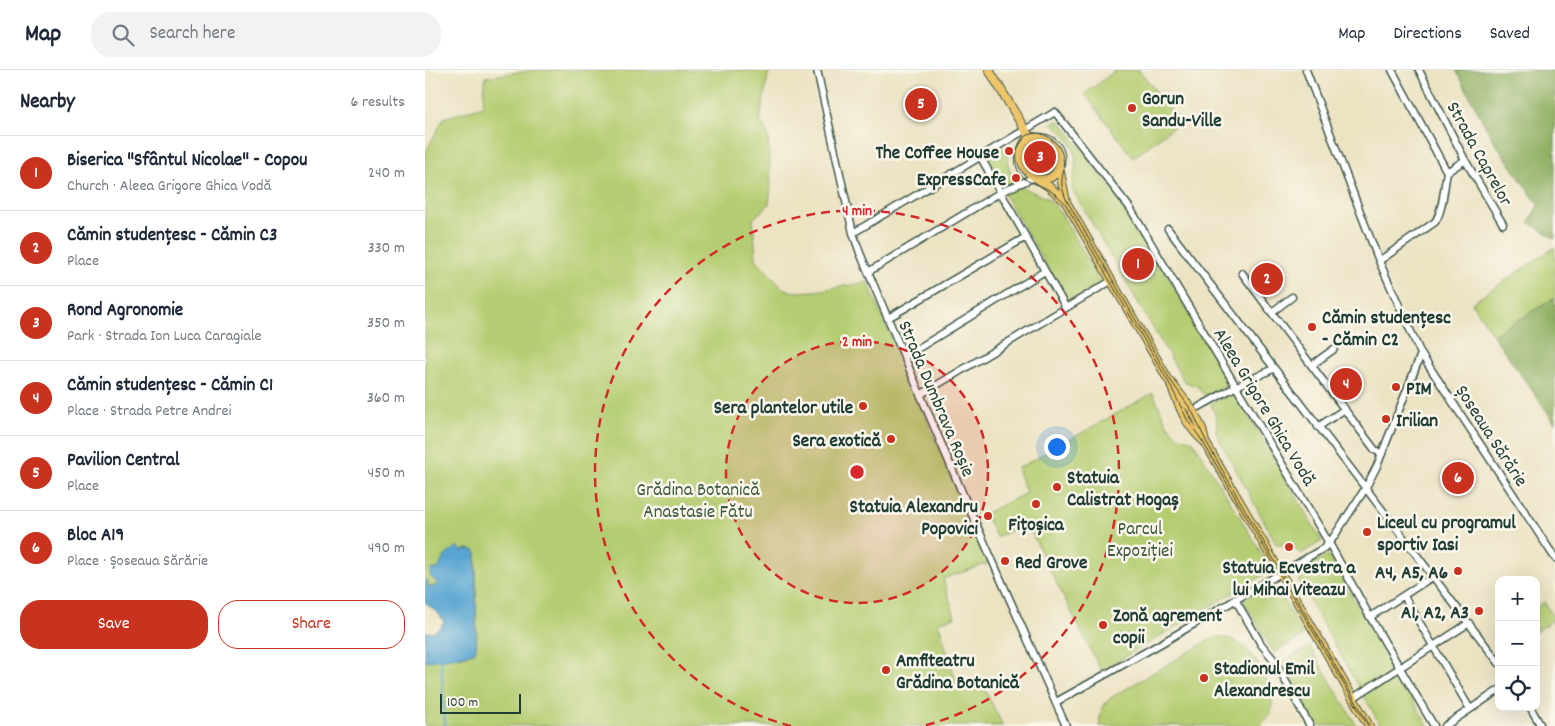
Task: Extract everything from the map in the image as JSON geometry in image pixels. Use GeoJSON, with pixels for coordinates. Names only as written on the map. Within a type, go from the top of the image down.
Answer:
{"type":"FeatureCollection","features":[{"type":"Feature","properties":{"kind":"main road"},"geometry":{"type":"LineString","coordinates":[[989,70],[1030,138]]}},
{"type":"Feature","properties":{"kind":"main road"},"geometry":{"type":"LineString","coordinates":[[1066,202],[1025,169],[1021,158],[1023,144],[1030,138],[1039,138],[1049,142],[1058,155],[1066,202],[1168,379],[1184,397],[1197,419],[1205,442],[1369,726]]}},
{"type":"Feature","properties":{"kind":"main road"},"geometry":{"type":"LineString","coordinates":[[1037,178],[1044,180],[1052,176],[1058,170],[1059,165]]}},
{"type":"Feature","properties":{"kind":"street","name":"Strada Dumbrava Roșie"},"geometry":{"type":"LineString","coordinates":[[817,70],[853,233],[904,358],[1066,726]]}},
{"type":"Feature","properties":{"kind":"street","name":"Șoseaua Sărărie"},"geometry":{"type":"LineString","coordinates":[[1306,70],[1379,261],[1421,354],[1555,558]]}},
{"type":"Feature","properties":{"kind":"street"},"geometry":{"type":"LineString","coordinates":[[1379,261],[1435,222],[1440,215],[1439,208],[1447,172],[1392,70]]}},
{"type":"Feature","properties":{"kind":"street","name":"Strada Caprelor"},"geometry":{"type":"LineString","coordinates":[[1419,70],[1465,160],[1503,224]]}},
{"type":"Feature","properties":{"kind":"street","name":"Aleea Grigore Ghica Vodă"},"geometry":{"type":"LineString","coordinates":[[1025,131],[1055,112],[1130,208],[1176,283],[1235,387],[1329,543],[1370,617],[1435,726]]}},
{"type":"Feature","properties":{"kind":"street"},"geometry":{"type":"LineString","coordinates":[[853,233],[1025,131]]}},
{"type":"Feature","properties":{"kind":"street"},"geometry":{"type":"LineString","coordinates":[[980,156],[1066,308]]}},
{"type":"Feature","properties":{"kind":"street"},"geometry":{"type":"LineString","coordinates":[[1447,172],[1465,160]]}},
{"type":"Feature","properties":{"kind":"street"},"geometry":{"type":"LineString","coordinates":[[868,272],[1001,192],[1037,178]]}},
{"type":"Feature","properties":{"kind":"street"},"geometry":{"type":"LineString","coordinates":[[1168,229],[1431,577],[1495,658]]}},
{"type":"Feature","properties":{"kind":"street"},"geometry":{"type":"LineString","coordinates":[[888,318],[1026,237]]}},
{"type":"Feature","properties":{"kind":"street"},"geometry":{"type":"LineString","coordinates":[[904,358],[1045,271]]}},
{"type":"Feature","properties":{"kind":"street"},"geometry":{"type":"LineString","coordinates":[[1242,273],[1375,450],[1383,454]]}},
{"type":"Feature","properties":{"kind":"street"},"geometry":{"type":"LineString","coordinates":[[921,396],[1111,281]]}},
{"type":"Feature","properties":{"kind":"street"},"geometry":{"type":"LineString","coordinates":[[1272,312],[1292,297]]}},
{"type":"Feature","properties":{"kind":"street"},"geometry":{"type":"LineString","coordinates":[[1312,365],[1335,349]]}},
{"type":"Feature","properties":{"kind":"street"},"geometry":{"type":"LineString","coordinates":[[1056,702],[1324,548],[1365,490],[1383,454],[1421,354]]}},
{"type":"Feature","properties":{"kind":"street"},"geometry":{"type":"LineString","coordinates":[[1199,407],[1273,369]]}},
{"type":"Feature","properties":{"kind":"street"},"geometry":{"type":"LineString","coordinates":[[1318,427],[1345,409]]}},
{"type":"Feature","properties":{"kind":"street"},"geometry":{"type":"LineString","coordinates":[[1370,617],[1431,577]]}},
{"type":"Feature","properties":{"kind":"street"},"geometry":{"type":"LineString","coordinates":[[1404,596],[1470,709]]}},
{"type":"Feature","properties":{"kind":"street"},"geometry":{"type":"LineString","coordinates":[[1235,599],[1261,644],[1274,660],[1310,726]]}},
{"type":"Feature","properties":{"kind":"street"},"geometry":{"type":"LineString","coordinates":[[1353,698],[1469,623]]}},
{"type":"Feature","properties":{"kind":"street"},"geometry":{"type":"LineString","coordinates":[[1445,726],[1495,693]]}},
{"type":"Feature","properties":{"kind":"street"},"geometry":{"type":"LineString","coordinates":[[1533,711],[1541,726]]}},
{"type":"Feature","properties":{"kind":"green space","name":"Grădina Botanică Anastasie Fătu"},"geometry":{"type":"Polygon","coordinates":[[[535,70],[769,70],[760,120],[768,136],[771,185],[769,204],[753,219],[756,259],[781,287],[793,292],[816,291],[868,282],[895,350],[915,393],[916,400],[919,401],[956,488],[957,495],[960,496],[974,526],[973,532],[977,535],[989,563],[943,579],[955,617],[938,622],[958,687],[981,682],[1003,726],[425,726],[425,661],[466,656],[476,648],[477,640],[476,554],[474,550],[467,549],[462,551],[430,576],[438,586],[429,587],[427,579],[425,579],[425,153],[444,118],[483,106],[485,77],[535,70]]]}},
{"type":"Feature","properties":{"kind":"green space","name":"Gorun Sandu-Ville"},"geometry":{"type":"Polygon","coordinates":[[[1116,70],[1139,70],[1180,122],[1133,158],[1085,94],[1116,70]]]}},
{"type":"Feature","properties":{"kind":"green space"},"geometry":{"type":"Polygon","coordinates":[[[1456,70],[1555,70],[1555,239],[1529,222],[1538,205],[1490,135],[1456,70]]]}},
{"type":"Feature","properties":{"kind":"green space"},"geometry":{"type":"Polygon","coordinates":[[[1060,121],[1130,212],[1230,382],[1227,386],[1206,396],[1198,387],[1184,381],[1072,189],[1076,162],[1075,155],[1066,137],[1052,123],[1060,121]]]}},
{"type":"Feature","properties":{"kind":"green space"},"geometry":{"type":"Polygon","coordinates":[[[1038,143],[1053,156],[1054,165],[1048,173],[1042,174],[1037,172],[1028,162],[1027,150],[1031,145],[1038,143]]]}},
{"type":"Feature","properties":{"kind":"green space"},"geometry":{"type":"Polygon","coordinates":[[[1003,148],[1006,150],[1009,169],[1019,186],[1049,199],[1062,215],[1100,281],[1099,284],[1069,303],[984,161],[1003,148]]]}},
{"type":"Feature","properties":{"kind":"green space"},"geometry":{"type":"Polygon","coordinates":[[[1555,247],[1555,298],[1493,335],[1472,303],[1555,247]]]}},
{"type":"Feature","properties":{"kind":"green space"},"geometry":{"type":"Polygon","coordinates":[[[1555,298],[1555,423],[1493,335],[1555,298]]]}},
{"type":"Feature","properties":{"kind":"green space"},"geometry":{"type":"Polygon","coordinates":[[[1235,392],[1322,541],[1301,554],[1291,545],[1277,545],[1216,433],[1217,419],[1211,404],[1235,392]]]}},
{"type":"Feature","properties":{"kind":"green space","name":"Parcul Expoziției"},"geometry":{"type":"Polygon","coordinates":[[[1153,393],[1167,424],[1177,436],[1193,441],[1265,559],[1265,574],[1101,671],[1027,524],[996,537],[986,517],[988,512],[1026,493],[1017,469],[1153,393]]]}},
{"type":"Feature","properties":{"kind":"green space"},"geometry":{"type":"Polygon","coordinates":[[[1328,555],[1428,726],[1381,726],[1299,582],[1302,569],[1328,555]]]}},
{"type":"Feature","properties":{"kind":"green space"},"geometry":{"type":"Polygon","coordinates":[[[1266,587],[1280,593],[1303,636],[1274,653],[1243,600],[1266,587]]]}},
{"type":"Feature","properties":{"kind":"green space"},"geometry":{"type":"Polygon","coordinates":[[[1544,602],[1555,619],[1540,629],[1540,621],[1540,604],[1544,602]]]}},
{"type":"Feature","properties":{"kind":"green space","name":"Stadionul Emil Alexandrescu"},"geometry":{"type":"Polygon","coordinates":[[[1218,637],[1231,639],[1240,644],[1254,659],[1266,678],[1272,698],[1272,706],[1269,715],[1260,726],[1100,726],[1102,710],[1112,697],[1209,640],[1218,637]]]}},
{"type":"Feature","properties":{"kind":"green space"},"geometry":{"type":"Polygon","coordinates":[[[1310,647],[1357,726],[1313,726],[1280,663],[1310,647]]]}},
{"type":"Feature","properties":{"kind":"water"},"geometry":{"type":"Polygon","coordinates":[[[457,546],[462,551],[467,549],[474,550],[476,554],[476,648],[474,653],[425,661],[425,632],[436,630],[444,622],[439,614],[425,602],[425,579],[429,587],[437,586],[437,583],[430,576],[431,569],[438,569],[445,556],[457,546]]]}},
{"type":"Feature","properties":{"kind":"waterway"},"geometry":{"type":"LineString","coordinates":[[441,659],[445,726]]}},
{"type":"Feature","properties":{"kind":"tram line"},"geometry":{"type":"LineString","coordinates":[[1368,726],[1203,442],[1188,421],[1169,383],[1065,203],[1052,192],[1027,180],[1017,169],[1017,151],[1028,135],[1034,133],[1047,134],[1061,145],[1065,158],[1062,186],[1067,201],[1171,381],[1192,411],[1224,473],[1370,726]]}},
{"type":"Feature","properties":{"kind":"place","name":"Pavilion Central"},"geometry":{"type":"Point","coordinates":[921,104]}},
{"type":"Feature","properties":{"kind":"place","name":"Gorun Sandu-Ville"},"geometry":{"type":"Point","coordinates":[1132,108]}},
{"type":"Feature","properties":{"kind":"place","name":"The Coffee House"},"geometry":{"type":"Point","coordinates":[1009,151]}},
{"type":"Feature","properties":{"kind":"place","name":"Rond Agronomie"},"geometry":{"type":"Point","coordinates":[1040,157]}},
{"type":"Feature","properties":{"kind":"place","name":"ExpressCafe"},"geometry":{"type":"Point","coordinates":[1016,178]}},
{"type":"Feature","properties":{"kind":"place","name":"Biserica \"Sfântul Nicolae\" - Copou"},"geometry":{"type":"Point","coordinates":[1138,264]}},
{"type":"Feature","properties":{"kind":"place","name":"Cămin studențesc - Cămin C3"},"geometry":{"type":"Point","coordinates":[1267,279]}},
{"type":"Feature","properties":{"kind":"place","name":"Cămin studențesc - Cămin C2"},"geometry":{"type":"Point","coordinates":[1312,327]}},
{"type":"Feature","properties":{"kind":"place","name":"Cămin studențesc - Cămin C1"},"geometry":{"type":"Point","coordinates":[1346,384]}},
{"type":"Feature","properties":{"kind":"place","name":"PIM"},"geometry":{"type":"Point","coordinates":[1396,387]}},
{"type":"Feature","properties":{"kind":"place","name":"Sera plantelor utile"},"geometry":{"type":"Point","coordinates":[863,406]}},
{"type":"Feature","properties":{"kind":"place","name":"Irilian"},"geometry":{"type":"Point","coordinates":[1386,419]}},
{"type":"Feature","properties":{"kind":"place","name":"Sera exotică"},"geometry":{"type":"Point","coordinates":[891,439]}},
{"type":"Feature","properties":{"kind":"place","name":"Bloc A19"},"geometry":{"type":"Point","coordinates":[1458,478]}},
{"type":"Feature","properties":{"kind":"place","name":"Statuia Calistrat Hogaș"},"geometry":{"type":"Point","coordinates":[1057,487]}},
{"type":"Feature","properties":{"kind":"place","name":"Fițoșica"},"geometry":{"type":"Point","coordinates":[1036,504]}},
{"type":"Feature","properties":{"kind":"place","name":"Statuia Alexandru Popovici"},"geometry":{"type":"Point","coordinates":[988,516]}},
{"type":"Feature","properties":{"kind":"place","name":"Liceul cu programul sportiv Iasi"},"geometry":{"type":"Point","coordinates":[1367,532]}},
{"type":"Feature","properties":{"kind":"place","name":"Statuia Ecvestra a lui Mihai Viteazu"},"geometry":{"type":"Point","coordinates":[1289,547]}},
{"type":"Feature","properties":{"kind":"place","name":"Red Grove"},"geometry":{"type":"Point","coordinates":[1005,561]}},
{"type":"Feature","properties":{"kind":"place","name":"A4, A5, A6"},"geometry":{"type":"Point","coordinates":[1458,571]}},
{"type":"Feature","properties":{"kind":"place","name":"A1, A2, A3"},"geometry":{"type":"Point","coordinates":[1479,611]}},
{"type":"Feature","properties":{"kind":"place","name":"Zonă agrement copii"},"geometry":{"type":"Point","coordinates":[1103,625]}},
{"type":"Feature","properties":{"kind":"place","name":"Amfiteatru Grădina Botanică"},"geometry":{"type":"Point","coordinates":[886,670]}},
{"type":"Feature","properties":{"kind":"place","name":"Stadionul Emil Alexandrescu"},"geometry":{"type":"Point","coordinates":[1204,678]}}]}
